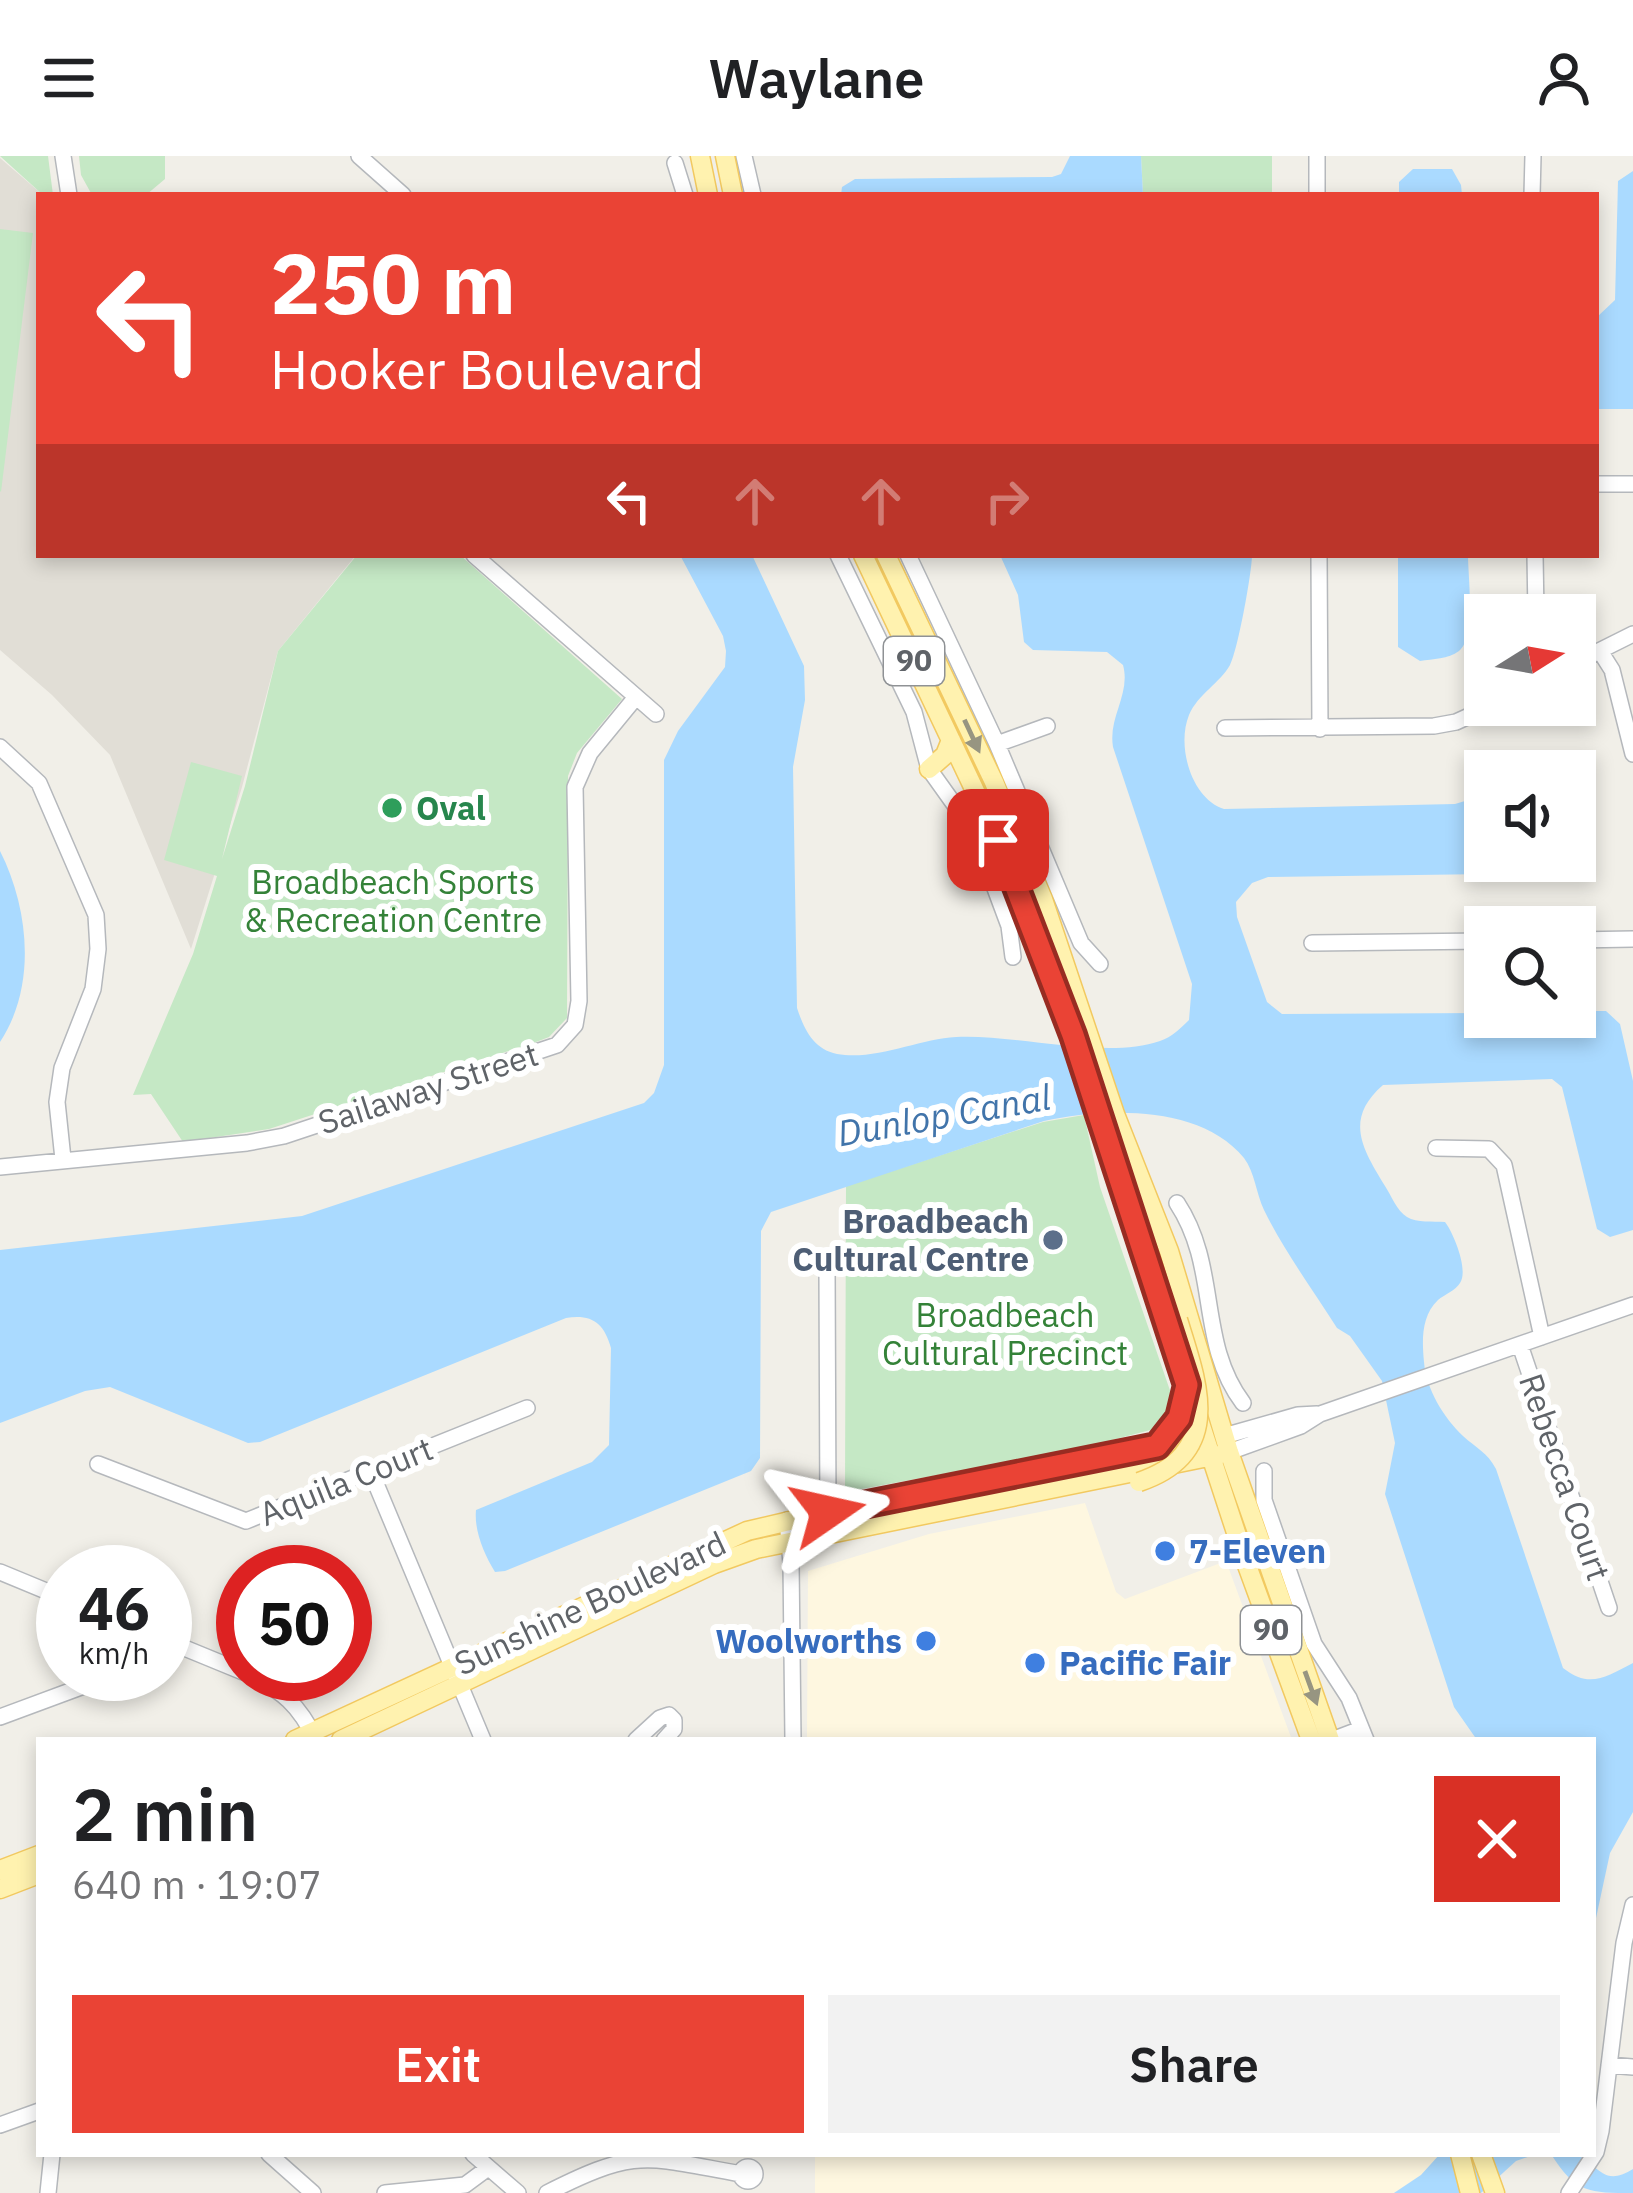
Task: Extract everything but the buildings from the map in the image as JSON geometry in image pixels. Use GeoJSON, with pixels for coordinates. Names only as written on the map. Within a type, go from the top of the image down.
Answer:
{"type":"FeatureCollection","features":[{"type":"Feature","properties":{"kind":"main road"},"geometry":{"type":"LineString","coordinates":[[700,156],[707,192]]}},
{"type":"Feature","properties":{"kind":"main road"},"geometry":{"type":"LineString","coordinates":[[724,156],[732,192]]}},
{"type":"Feature","properties":{"kind":"main road","name":"90"},"geometry":{"type":"LineString","coordinates":[[863,558],[964,767],[1082,1037]]}},
{"type":"Feature","properties":{"kind":"main road","name":"90"},"geometry":{"type":"LineString","coordinates":[[887,558],[1031,866],[1187,1385],[1217,1446],[1330,1737]]}},
{"type":"Feature","properties":{"kind":"main road"},"geometry":{"type":"LineString","coordinates":[[929,769],[942,758],[951,740]]}},
{"type":"Feature","properties":{"kind":"main road"},"geometry":{"type":"LineString","coordinates":[[929,769],[964,767]]}},
{"type":"Feature","properties":{"kind":"main road","name":"90"},"geometry":{"type":"LineString","coordinates":[[1108,1117],[1169,1252],[1217,1446],[1310,1737]]}},
{"type":"Feature","properties":{"kind":"main road"},"geometry":{"type":"LineString","coordinates":[[859,1527],[890,1530],[989,1513],[1139,1482],[1176,1462],[1194,1436],[1201,1406],[1151,1230],[1149,1200]]}},
{"type":"Feature","properties":{"kind":"main road"},"geometry":{"type":"LineString","coordinates":[[1157,1446],[1179,1418],[1187,1385]]}},
{"type":"Feature","properties":{"kind":"main road","name":"Sunshine Boulevard"},"geometry":{"type":"LineString","coordinates":[[345,1737],[454,1676],[725,1540],[787,1520],[1157,1446],[1217,1446]]}},
{"type":"Feature","properties":{"kind":"main road","name":"Sunshine Boulevard"},"geometry":{"type":"LineString","coordinates":[[308,1737],[714,1564],[1217,1446]]}},
{"type":"Feature","properties":{"kind":"main road"},"geometry":{"type":"LineString","coordinates":[[0,1870],[36,1856]]}},
{"type":"Feature","properties":{"kind":"main road"},"geometry":{"type":"LineString","coordinates":[[0,1889],[36,1875]]}},
{"type":"Feature","properties":{"kind":"main road"},"geometry":{"type":"LineString","coordinates":[[1461,2157],[1470,2193]]}},
{"type":"Feature","properties":{"kind":"main road"},"geometry":{"type":"LineString","coordinates":[[1482,2157],[1493,2188]]}},
{"type":"Feature","properties":{"kind":"street"},"geometry":{"type":"LineString","coordinates":[[63,156],[69,192]]}},
{"type":"Feature","properties":{"kind":"street"},"geometry":{"type":"LineString","coordinates":[[359,156],[400,192]]}},
{"type":"Feature","properties":{"kind":"street"},"geometry":{"type":"LineString","coordinates":[[744,156],[752,192]]}},
{"type":"Feature","properties":{"kind":"street"},"geometry":{"type":"LineString","coordinates":[[1317,156],[1317,192]]}},
{"type":"Feature","properties":{"kind":"street"},"geometry":{"type":"LineString","coordinates":[[1532,192],[1533,156]]}},
{"type":"Feature","properties":{"kind":"street"},"geometry":{"type":"LineString","coordinates":[[675,163],[684,192]]}},
{"type":"Feature","properties":{"kind":"street"},"geometry":{"type":"LineString","coordinates":[[1599,484],[1633,484]]}},
{"type":"Feature","properties":{"kind":"street"},"geometry":{"type":"LineString","coordinates":[[477,558],[656,714]]}},
{"type":"Feature","properties":{"kind":"street"},"geometry":{"type":"LineString","coordinates":[[839,558],[914,712],[929,769],[974,832],[1010,926],[1013,957]]}},
{"type":"Feature","properties":{"kind":"street"},"geometry":{"type":"LineString","coordinates":[[909,558],[998,745],[1081,943],[1100,964]]}},
{"type":"Feature","properties":{"kind":"street"},"geometry":{"type":"LineString","coordinates":[[1319,558],[1320,729]]}},
{"type":"Feature","properties":{"kind":"street"},"geometry":{"type":"LineString","coordinates":[[1535,558],[1536,594]]}},
{"type":"Feature","properties":{"kind":"street"},"geometry":{"type":"LineString","coordinates":[[1596,653],[1633,634]]}},
{"type":"Feature","properties":{"kind":"street"},"geometry":{"type":"LineString","coordinates":[[1600,651],[1612,670],[1633,754]]}},
{"type":"Feature","properties":{"kind":"street","name":"Sailaway Street"},"geometry":{"type":"LineString","coordinates":[[0,1167],[284,1136],[557,1045],[575,1025],[579,1001],[575,787],[590,753],[636,698]]}},
{"type":"Feature","properties":{"kind":"street"},"geometry":{"type":"LineString","coordinates":[[1226,728],[1445,725],[1464,717]]}},
{"type":"Feature","properties":{"kind":"street"},"geometry":{"type":"LineString","coordinates":[[998,745],[1047,726]]}},
{"type":"Feature","properties":{"kind":"street"},"geometry":{"type":"LineString","coordinates":[[0,747],[39,783],[96,915],[93,989],[62,1068],[57,1102],[63,1159]]}},
{"type":"Feature","properties":{"kind":"street"},"geometry":{"type":"LineString","coordinates":[[1596,940],[1633,939]]}},
{"type":"Feature","properties":{"kind":"street"},"geometry":{"type":"LineString","coordinates":[[1312,943],[1464,941]]}},
{"type":"Feature","properties":{"kind":"street"},"geometry":{"type":"LineString","coordinates":[[1436,1148],[1489,1149],[1504,1165],[1542,1337]]}},
{"type":"Feature","properties":{"kind":"street"},"geometry":{"type":"LineString","coordinates":[[1177,1203],[1208,1278],[1213,1336],[1227,1379],[1243,1403]]}},
{"type":"Feature","properties":{"kind":"street"},"geometry":{"type":"LineString","coordinates":[[1169,1252],[1197,1243]]}},
{"type":"Feature","properties":{"kind":"street"},"geometry":{"type":"LineString","coordinates":[[827,1268],[828,1512]]}},
{"type":"Feature","properties":{"kind":"street","name":"Sunshine Boulevard"},"geometry":{"type":"LineString","coordinates":[[1217,1446],[1301,1426],[1320,1414],[1633,1305]]}},
{"type":"Feature","properties":{"kind":"street","name":"Rebecca Court"},"geometry":{"type":"LineString","coordinates":[[1520,1345],[1609,1608]]}},
{"type":"Feature","properties":{"kind":"street","name":"Aquila Court"},"geometry":{"type":"LineString","coordinates":[[98,1464],[246,1521],[526,1408]]}},
{"type":"Feature","properties":{"kind":"street"},"geometry":{"type":"LineString","coordinates":[[1264,1471],[1264,1500],[1314,1644],[1349,1698],[1363,1734]]}},
{"type":"Feature","properties":{"kind":"street"},"geometry":{"type":"LineString","coordinates":[[371,1472],[482,1737]]}},
{"type":"Feature","properties":{"kind":"street"},"geometry":{"type":"LineString","coordinates":[[787,1520],[793,1737]]}},
{"type":"Feature","properties":{"kind":"street"},"geometry":{"type":"LineString","coordinates":[[0,1572],[36,1587]]}},
{"type":"Feature","properties":{"kind":"street"},"geometry":{"type":"LineString","coordinates":[[0,1717],[43,1701]]}},
{"type":"Feature","properties":{"kind":"street"},"geometry":{"type":"LineString","coordinates":[[292,1701],[308,1737]]}},
{"type":"Feature","properties":{"kind":"street"},"geometry":{"type":"LineString","coordinates":[[639,1737],[669,1715],[674,1729],[667,1737]]}},
{"type":"Feature","properties":{"kind":"street"},"geometry":{"type":"LineString","coordinates":[[1596,2146],[1633,1905]]}},
{"type":"Feature","properties":{"kind":"street"},"geometry":{"type":"LineString","coordinates":[[1609,2065],[1633,2067]]}},
{"type":"Feature","properties":{"kind":"street"},"geometry":{"type":"LineString","coordinates":[[0,2125],[36,2112]]}},
{"type":"Feature","properties":{"kind":"street"},"geometry":{"type":"LineString","coordinates":[[48,2193],[52,2157]]}},
{"type":"Feature","properties":{"kind":"street"},"geometry":{"type":"LineString","coordinates":[[272,2157],[313,2193]]}},
{"type":"Feature","properties":{"kind":"street"},"geometry":{"type":"LineString","coordinates":[[475,2157],[518,2193]]}},
{"type":"Feature","properties":{"kind":"street"},"geometry":{"type":"LineString","coordinates":[[547,2193],[613,2162],[643,2158],[675,2157],[750,2174]]}},
{"type":"Feature","properties":{"kind":"street"},"geometry":{"type":"LineString","coordinates":[[1570,2192],[1592,2157]]}},
{"type":"Feature","properties":{"kind":"street"},"geometry":{"type":"LineString","coordinates":[[385,2193],[465,2186],[488,2168]]}},
{"type":"Feature","properties":{"kind":"shaded area"},"geometry":{"type":"Polygon","coordinates":[[[0,158],[40,192],[36,558],[354,558],[278,651],[191,949],[110,755],[0,650],[0,158]]]}},
{"type":"Feature","properties":{"kind":"shaded area","name":"Pacific Fair"},"geometry":{"type":"Polygon","coordinates":[[[1085,1503],[1116,1592],[1125,1599],[1226,1561],[1291,1737],[807,1737],[808,1571],[929,1534],[1085,1503]]]}},
{"type":"Feature","properties":{"kind":"shaded area"},"geometry":{"type":"Polygon","coordinates":[[[815,2157],[1437,2157],[1394,2193],[815,2193],[815,2157]]]}},
{"type":"Feature","properties":{"kind":"green space"},"geometry":{"type":"Polygon","coordinates":[[[0,156],[48,156],[53,192],[40,192],[0,156]]]}},
{"type":"Feature","properties":{"kind":"green space"},"geometry":{"type":"Polygon","coordinates":[[[79,156],[165,156],[165,179],[150,192],[90,192],[81,175],[79,156]]]}},
{"type":"Feature","properties":{"kind":"green space"},"geometry":{"type":"Polygon","coordinates":[[[1141,156],[1272,156],[1272,192],[1143,192],[1141,156]]]}},
{"type":"Feature","properties":{"kind":"green space"},"geometry":{"type":"Polygon","coordinates":[[[0,229],[33,233],[1,492],[0,491],[0,229]]]}},
{"type":"Feature","properties":{"kind":"green space","name":"Broadbeach Sports & Recreation Centre"},"geometry":{"type":"Polygon","coordinates":[[[355,558],[463,558],[622,699],[577,753],[568,776],[567,1018],[549,1037],[536,1042],[269,1129],[183,1142],[151,1094],[133,1095],[193,954],[217,876],[164,860],[191,762],[242,776],[222,859],[278,651],[355,558]]]}},
{"type":"Feature","properties":{"kind":"green space","name":"Broadbeach Cultural Precinct"},"geometry":{"type":"Polygon","coordinates":[[[1084,1115],[1100,1187],[1175,1405],[1173,1413],[1158,1428],[1074,1450],[845,1492],[846,1186],[1043,1122],[1084,1115]]]}},
{"type":"Feature","properties":{"kind":"water"},"geometry":{"type":"Polygon","coordinates":[[[1070,156],[1141,156],[1143,192],[841,192],[855,179],[1061,174],[1070,156]]]}},
{"type":"Feature","properties":{"kind":"water"},"geometry":{"type":"Polygon","coordinates":[[[1413,169],[1452,169],[1462,192],[1399,192],[1399,182],[1413,169]]]}},
{"type":"Feature","properties":{"kind":"water"},"geometry":{"type":"Polygon","coordinates":[[[1633,171],[1633,409],[1599,409],[1599,315],[1615,300],[1618,181],[1633,171]]]}},
{"type":"Feature","properties":{"kind":"water","name":"Dunlop Canal"},"geometry":{"type":"Polygon","coordinates":[[[682,558],[753,558],[804,666],[805,700],[793,767],[797,1008],[806,1030],[829,1051],[866,1055],[956,1037],[1138,1046],[1164,1039],[1189,1020],[1192,984],[1113,747],[1123,665],[1107,652],[1033,650],[1024,642],[1018,595],[1001,558],[1252,558],[1233,657],[1193,708],[1185,728],[1186,756],[1195,783],[1224,809],[1464,801],[1464,874],[1268,877],[1252,883],[1236,902],[1237,917],[1267,1002],[1282,1014],[1464,1013],[1464,1038],[1596,1038],[1596,1011],[1606,1011],[1620,1024],[1633,1081],[1633,1230],[1610,1237],[1597,1229],[1562,1087],[1552,1079],[1383,1085],[1360,1122],[1364,1146],[1400,1211],[1415,1220],[1445,1222],[1456,1242],[1462,1277],[1428,1313],[1423,1337],[1425,1372],[1449,1421],[1496,1469],[1563,1668],[1590,1679],[1633,1663],[1633,1812],[1610,1853],[1596,1918],[1596,1737],[1475,1737],[1454,1707],[1385,1494],[1395,1443],[1382,1381],[1350,1336],[1337,1328],[1290,1255],[1264,1210],[1244,1158],[1225,1140],[1177,1119],[1122,1113],[1044,1121],[771,1212],[761,1231],[760,1458],[751,1471],[505,1571],[495,1572],[487,1558],[476,1510],[592,1462],[609,1445],[611,1348],[601,1326],[590,1319],[566,1318],[260,1442],[248,1443],[110,1387],[85,1391],[0,1423],[0,1250],[302,1216],[644,1103],[654,1093],[664,1065],[664,760],[678,731],[725,667],[723,636],[682,558]]]}},
{"type":"Feature","properties":{"kind":"water"},"geometry":{"type":"Polygon","coordinates":[[[1398,558],[1468,558],[1464,644],[1455,654],[1420,661],[1398,647],[1398,558]]]}},
{"type":"Feature","properties":{"kind":"water"},"geometry":{"type":"Polygon","coordinates":[[[0,851],[17,897],[25,947],[20,997],[0,1042],[0,851]]]}},
{"type":"Feature","properties":{"kind":"water"},"geometry":{"type":"Polygon","coordinates":[[[1437,2157],[1527,2157],[1516,2161],[1481,2193],[1394,2193],[1437,2157]]]}},
{"type":"Feature","properties":{"kind":"water"},"geometry":{"type":"Polygon","coordinates":[[[1553,2157],[1581,2157],[1606,2175],[1633,2169],[1633,2193],[1585,2188],[1568,2177],[1553,2157]]]}},
{"type":"Feature","properties":{"kind":"place","name":"Oval"},"geometry":{"type":"Point","coordinates":[392,808]}},
{"type":"Feature","properties":{"kind":"place","name":"Broadbeach Cultural Centre"},"geometry":{"type":"Point","coordinates":[1053,1240]}},
{"type":"Feature","properties":{"kind":"place","name":"7-Eleven"},"geometry":{"type":"Point","coordinates":[1165,1551]}},
{"type":"Feature","properties":{"kind":"place","name":"Woolworths"},"geometry":{"type":"Point","coordinates":[926,1641]}},
{"type":"Feature","properties":{"kind":"place","name":"Pacific Fair"},"geometry":{"type":"Point","coordinates":[1035,1663]}},
{"type":"Feature","properties":{"kind":"route"},"geometry":{"type":"LineString","coordinates":[[828,1512],[1157,1446],[1182,1411],[1187,1385],[1073,1035],[998,840]]}}]}
